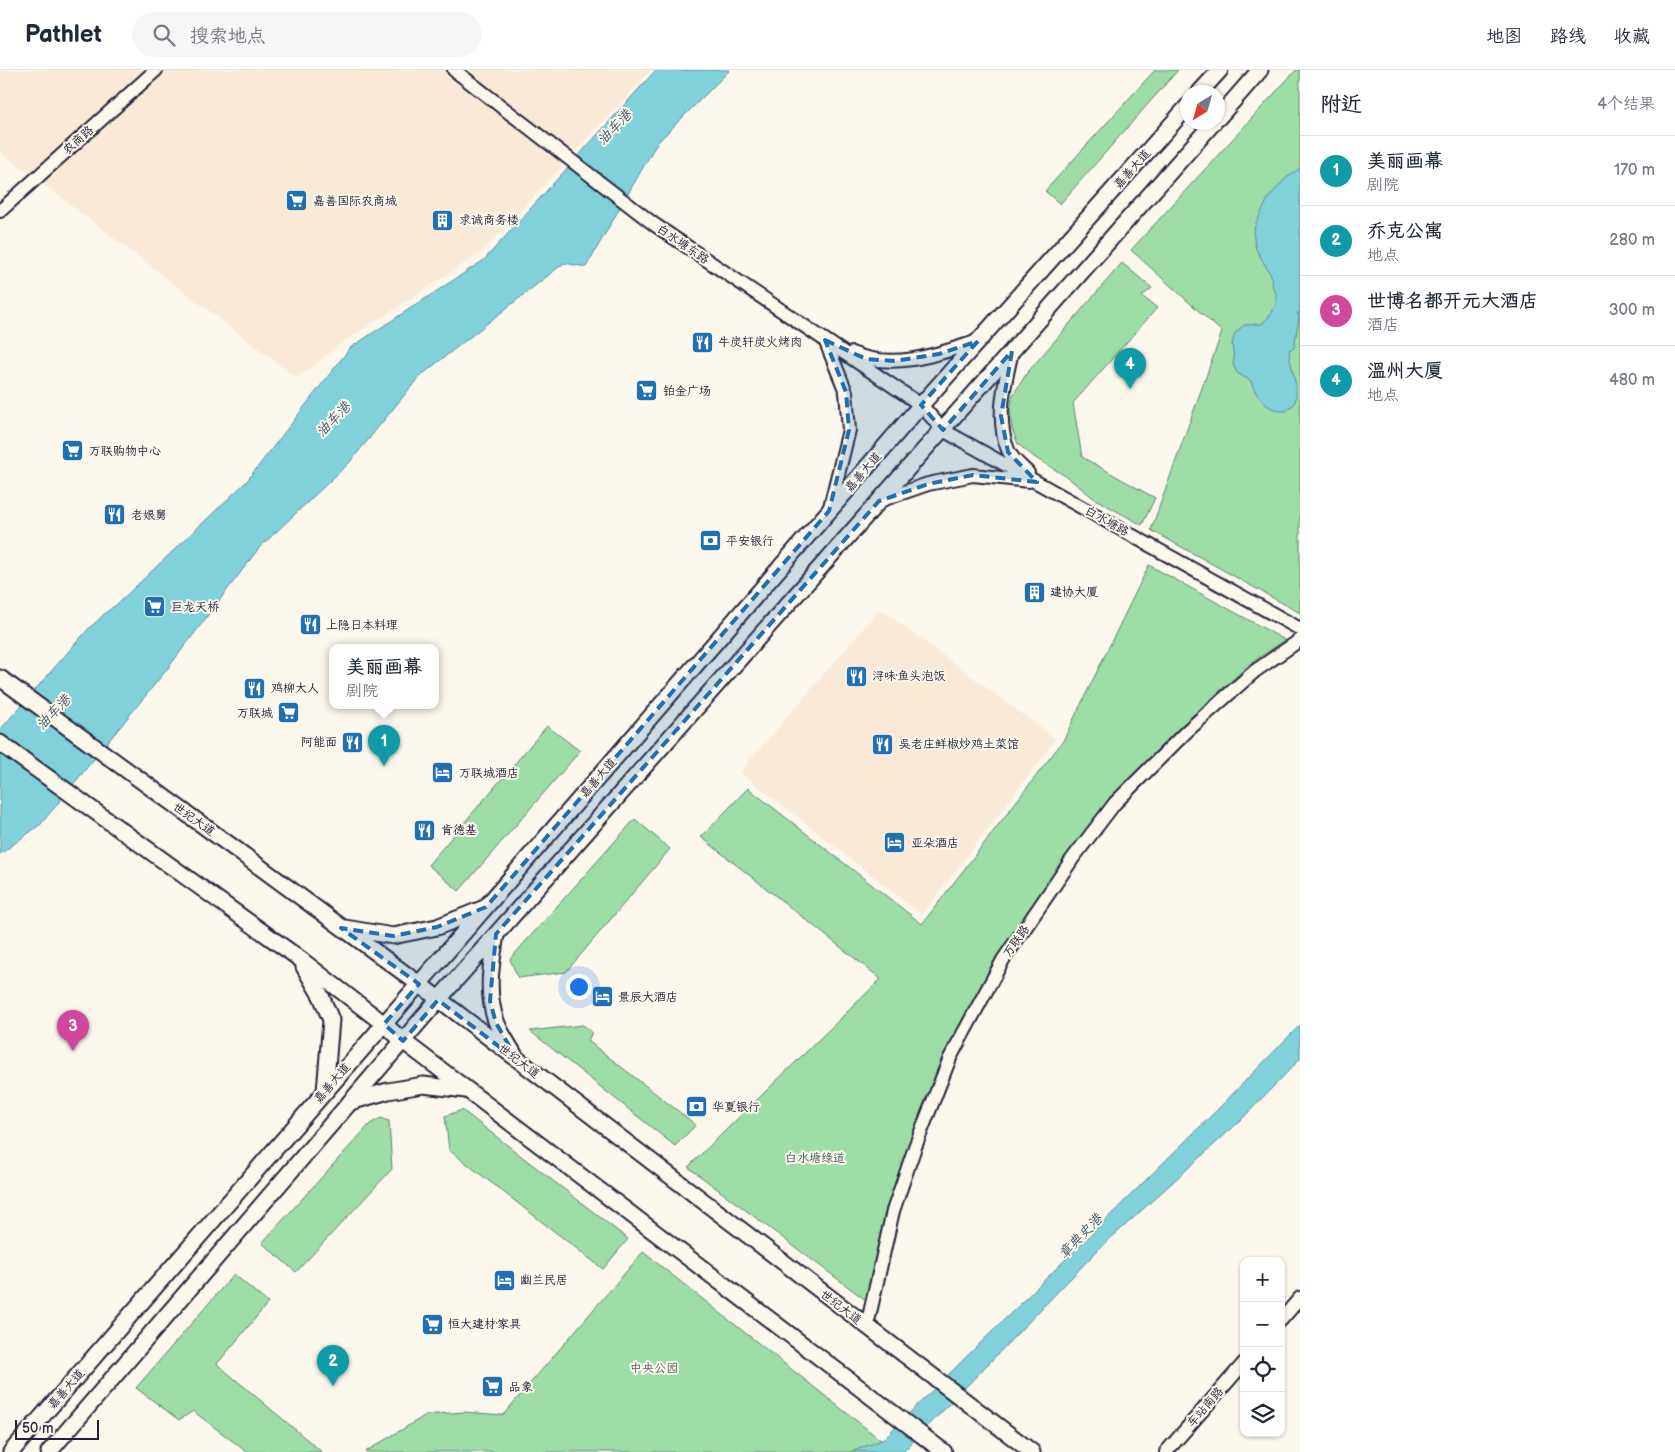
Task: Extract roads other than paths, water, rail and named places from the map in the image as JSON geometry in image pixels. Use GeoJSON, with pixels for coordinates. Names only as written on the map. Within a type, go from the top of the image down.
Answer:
{"type":"FeatureCollection","features":[{"type":"Feature","properties":{"kind":"main road"},"geometry":{"type":"LineString","coordinates":[[1206,85],[1220,70]]}},
{"type":"Feature","properties":{"kind":"main road"},"geometry":{"type":"LineString","coordinates":[[1225,110],[1260,70]]}},
{"type":"Feature","properties":{"kind":"main road","name":"嘉善大道"},"geometry":{"type":"LineString","coordinates":[[11,1452],[921,405],[1180,115]]}},
{"type":"Feature","properties":{"kind":"main road"},"geometry":{"type":"LineString","coordinates":[[49,1452],[438,1000],[1207,130]]}},
{"type":"Feature","properties":{"kind":"main road","name":"世纪大道"},"geometry":{"type":"LineString","coordinates":[[3,680],[419,984],[1032,1452]]}},
{"type":"Feature","properties":{"kind":"main road"},"geometry":{"type":"LineString","coordinates":[[0,743],[300,959],[403,1041],[944,1452]]}},
{"type":"Feature","properties":{"kind":"main road"},"geometry":{"type":"LineString","coordinates":[[341,928],[393,936],[437,927],[486,907]]}},
{"type":"Feature","properties":{"kind":"main road"},"geometry":{"type":"LineString","coordinates":[[496,934],[490,968],[490,1001],[496,1023],[518,1061]]}},
{"type":"Feature","properties":{"kind":"main road"},"geometry":{"type":"LineString","coordinates":[[300,959],[321,996],[331,1020],[325,1091]]}},
{"type":"Feature","properties":{"kind":"main road"},"geometry":{"type":"LineString","coordinates":[[350,1102],[388,1091],[423,1086],[468,1090]]}},
{"type":"Feature","properties":{"kind":"street","name":"农商路"},"geometry":{"type":"LineString","coordinates":[[0,210],[156,70]]}},
{"type":"Feature","properties":{"kind":"street","name":"白水塘东路"},"geometry":{"type":"LineString","coordinates":[[454,70],[655,225],[921,405]]}},
{"type":"Feature","properties":{"kind":"street"},"geometry":{"type":"LineString","coordinates":[[825,340],[866,359],[895,361],[939,354],[978,340]]}},
{"type":"Feature","properties":{"kind":"street"},"geometry":{"type":"LineString","coordinates":[[825,340],[846,392],[849,430],[829,511]]}},
{"type":"Feature","properties":{"kind":"street"},"geometry":{"type":"LineString","coordinates":[[1012,351],[1005,382],[1001,416],[1008,452],[1037,482]]}},
{"type":"Feature","properties":{"kind":"street","name":"白水塘路"},"geometry":{"type":"LineString","coordinates":[[921,405],[942,430],[1300,629]]}},
{"type":"Feature","properties":{"kind":"street"},"geometry":{"type":"LineString","coordinates":[[879,501],[928,484],[973,475],[1037,482]]}},
{"type":"Feature","properties":{"kind":"street","name":"万联路"},"geometry":{"type":"LineString","coordinates":[[867,1326],[893,1211],[915,1147],[950,1058],[1003,960],[1073,858],[1115,803],[1187,731],[1248,677],[1300,640]]}},
{"type":"Feature","properties":{"kind":"street"},"geometry":{"type":"LineString","coordinates":[[1285,1315],[1300,1298]]}},
{"type":"Feature","properties":{"kind":"street","name":"车站南路"},"geometry":{"type":"LineString","coordinates":[[1166,1452],[1240,1367]]}},
{"type":"Feature","properties":{"kind":"water","name":"油车港"},"geometry":{"type":"Polygon","coordinates":[[[656,70],[730,70],[657,143],[586,267],[564,263],[419,377],[350,462],[259,548],[168,668],[41,824],[0,854],[0,730],[90,627],[115,606],[246,482],[350,348],[484,260],[656,70]]]}},
{"type":"Feature","properties":{"kind":"water"},"geometry":{"type":"Polygon","coordinates":[[[1300,168],[1300,313],[1297,313],[1299,317],[1294,348],[1289,350],[1296,386],[1296,398],[1294,404],[1286,411],[1280,411],[1264,403],[1256,393],[1251,381],[1237,373],[1233,364],[1232,344],[1235,333],[1244,325],[1261,324],[1264,322],[1272,313],[1276,303],[1276,293],[1272,286],[1273,279],[1256,249],[1253,233],[1269,197],[1285,179],[1300,168]]]}},
{"type":"Feature","properties":{"kind":"water"},"geometry":{"type":"Polygon","coordinates":[[[1300,1025],[1300,1059],[1239,1122],[1098,1250],[903,1452],[851,1452],[882,1440],[1217,1110],[1300,1025]]]}},
{"type":"Feature","properties":{"kind":"place","name":"嘉善国际农商城"},"geometry":{"type":"Point","coordinates":[297,201]}},
{"type":"Feature","properties":{"kind":"place","name":"求诚商务楼"},"geometry":{"type":"Point","coordinates":[443,220]}},
{"type":"Feature","properties":{"kind":"place","name":"牛炭轩炭火烤肉"},"geometry":{"type":"Point","coordinates":[702,342]}},
{"type":"Feature","properties":{"kind":"place","name":"温州大厦"},"geometry":{"type":"Point","coordinates":[1130,389]}},
{"type":"Feature","properties":{"kind":"place","name":"铂金广场"},"geometry":{"type":"Point","coordinates":[647,391]}},
{"type":"Feature","properties":{"kind":"place","name":"万联购物中心"},"geometry":{"type":"Point","coordinates":[73,451]}},
{"type":"Feature","properties":{"kind":"place","name":"老娘舅"},"geometry":{"type":"Point","coordinates":[115,515]}},
{"type":"Feature","properties":{"kind":"place","name":"平安银行"},"geometry":{"type":"Point","coordinates":[710,541]}},
{"type":"Feature","properties":{"kind":"place","name":"建协大厦"},"geometry":{"type":"Point","coordinates":[1034,592]}},
{"type":"Feature","properties":{"kind":"place","name":"巨龙天桥"},"geometry":{"type":"Point","coordinates":[155,607]}},
{"type":"Feature","properties":{"kind":"place","name":"上隐日本料理"},"geometry":{"type":"Point","coordinates":[310,625]}},
{"type":"Feature","properties":{"kind":"place","name":"浔味·鱼头泡饭"},"geometry":{"type":"Point","coordinates":[856,676]}},
{"type":"Feature","properties":{"kind":"place","name":"鸡柳大人"},"geometry":{"type":"Point","coordinates":[255,688]}},
{"type":"Feature","properties":{"kind":"place","name":"万联城"},"geometry":{"type":"Point","coordinates":[289,713]}},
{"type":"Feature","properties":{"kind":"place","name":"阿能面"},"geometry":{"type":"Point","coordinates":[353,742]}},
{"type":"Feature","properties":{"kind":"place","name":"吴老庄鲜椒炒鸡土菜馆"},"geometry":{"type":"Point","coordinates":[883,744]}},
{"type":"Feature","properties":{"kind":"place","name":"美丽画幕"},"geometry":{"type":"Point","coordinates":[384,766]}},
{"type":"Feature","properties":{"kind":"place","name":"万联城酒店"},"geometry":{"type":"Point","coordinates":[443,773]}},
{"type":"Feature","properties":{"kind":"place","name":"肯德基"},"geometry":{"type":"Point","coordinates":[425,830]}},
{"type":"Feature","properties":{"kind":"place","name":"亚朵酒店"},"geometry":{"type":"Point","coordinates":[895,843]}},
{"type":"Feature","properties":{"kind":"place","name":"景辰大酒店"},"geometry":{"type":"Point","coordinates":[602,997]}},
{"type":"Feature","properties":{"kind":"place","name":"世博名都开元大酒店"},"geometry":{"type":"Point","coordinates":[73,1051]}},
{"type":"Feature","properties":{"kind":"place","name":"华夏银行"},"geometry":{"type":"Point","coordinates":[696,1107]}},
{"type":"Feature","properties":{"kind":"place","name":"幽兰民居"},"geometry":{"type":"Point","coordinates":[504,1280]}},
{"type":"Feature","properties":{"kind":"place","name":"恒大建材·家具"},"geometry":{"type":"Point","coordinates":[432,1324]}},
{"type":"Feature","properties":{"kind":"place","name":"乔克公寓"},"geometry":{"type":"Point","coordinates":[333,1386]}},
{"type":"Feature","properties":{"kind":"place","name":"品象"},"geometry":{"type":"Point","coordinates":[493,1387]}},
{"type":"Feature","properties":{"kind":"park label","name":"白水塘绿道"},"geometry":{"type":"Point","coordinates":[815,1158]}},
{"type":"Feature","properties":{"kind":"park label","name":"中央公园"},"geometry":{"type":"Point","coordinates":[654,1368]}},
{"type":"Feature","properties":{"kind":"water label","name":"章典史港"},"geometry":{"type":"Point","coordinates":[1080,1236]}}]}
